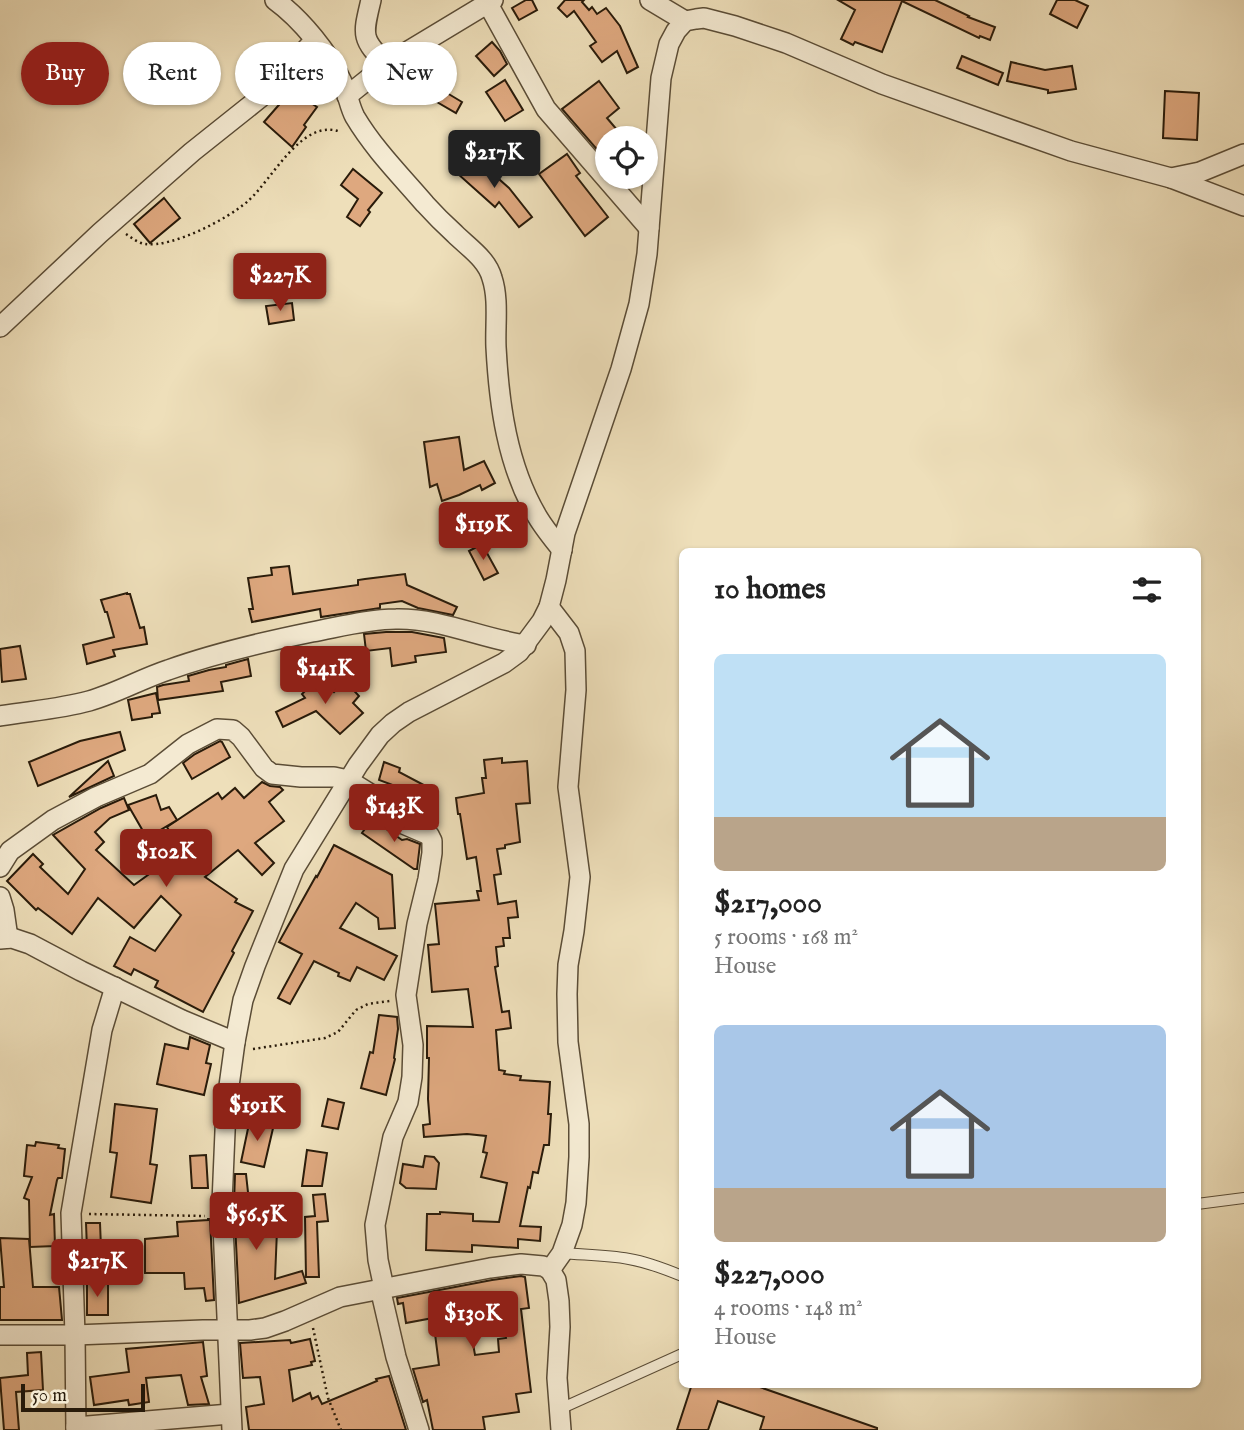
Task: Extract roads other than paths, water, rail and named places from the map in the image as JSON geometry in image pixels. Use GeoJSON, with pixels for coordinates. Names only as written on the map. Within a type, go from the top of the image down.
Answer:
{"type":"FeatureCollection","features":[{"type":"Feature","properties":{"kind":"street"},"geometry":{"type":"LineString","coordinates":[[0,327],[108,226],[192,152],[261,97],[316,40],[275,0]]}},
{"type":"Feature","properties":{"kind":"street"},"geometry":{"type":"LineString","coordinates":[[368,42],[365,26],[371,0]]}},
{"type":"Feature","properties":{"kind":"street"},"geometry":{"type":"LineString","coordinates":[[650,0],[685,21]]}},
{"type":"Feature","properties":{"kind":"street"},"geometry":{"type":"LineString","coordinates":[[681,0],[685,21]]}},
{"type":"Feature","properties":{"kind":"street"},"geometry":{"type":"LineString","coordinates":[[424,42],[491,2],[530,83],[546,109],[649,228]]}},
{"type":"Feature","properties":{"kind":"street"},"geometry":{"type":"LineString","coordinates":[[115,988],[102,1030],[71,1213],[76,1428],[231,1422],[222,1216],[225,1121],[235,1046],[247,989],[294,869],[348,780],[380,735],[409,712],[504,663],[519,652],[549,607],[565,533],[621,369],[639,304],[647,254],[661,78],[669,44],[676,30],[685,21],[704,18],[735,26],[786,43],[882,84],[1058,146],[1171,178],[1244,206]]}},
{"type":"Feature","properties":{"kind":"street"},"geometry":{"type":"LineString","coordinates":[[348,95],[362,84]]}},
{"type":"Feature","properties":{"kind":"street"},"geometry":{"type":"LineString","coordinates":[[348,99],[354,114],[377,148],[429,208],[479,256],[489,271],[494,291],[497,361],[508,443],[528,500],[537,517],[562,550]]}},
{"type":"Feature","properties":{"kind":"street"},"geometry":{"type":"LineString","coordinates":[[1171,178],[1200,172],[1244,154]]}},
{"type":"Feature","properties":{"kind":"street"},"geometry":{"type":"LineString","coordinates":[[549,607],[569,633],[575,651],[576,691],[568,787],[580,877],[568,964],[567,994],[579,1157],[572,1225],[562,1254],[550,1270]]}},
{"type":"Feature","properties":{"kind":"street"},"geometry":{"type":"LineString","coordinates":[[0,716],[88,701],[228,650],[384,619],[429,622],[526,645]]}},
{"type":"Feature","properties":{"kind":"street"},"geometry":{"type":"LineString","coordinates":[[0,867],[10,851],[53,820],[96,797],[150,774],[188,744],[217,729],[233,730],[272,774],[348,780],[377,797],[394,820],[426,833],[432,841],[428,879],[417,924],[408,982],[407,998],[413,1045],[412,1077],[408,1102],[393,1137],[375,1225],[382,1288],[396,1357],[419,1430]]}},
{"type":"Feature","properties":{"kind":"street"},"geometry":{"type":"LineString","coordinates":[[0,897],[4,910],[4,938],[30,944],[235,1046]]}},
{"type":"Feature","properties":{"kind":"street"},"geometry":{"type":"LineString","coordinates":[[0,1335],[250,1330],[265,1328],[340,1297],[490,1268],[521,1264],[543,1266],[550,1270],[556,1280],[559,1301],[557,1378],[561,1430]]}},
{"type":"Feature","properties":{"kind":"lane"},"geometry":{"type":"LineString","coordinates":[[1201,1203],[1244,1198]]}},
{"type":"Feature","properties":{"kind":"lane"},"geometry":{"type":"LineString","coordinates":[[562,1254],[630,1259],[679,1275]]}},
{"type":"Feature","properties":{"kind":"lane"},"geometry":{"type":"LineString","coordinates":[[560,1409],[679,1355]]}}]}
